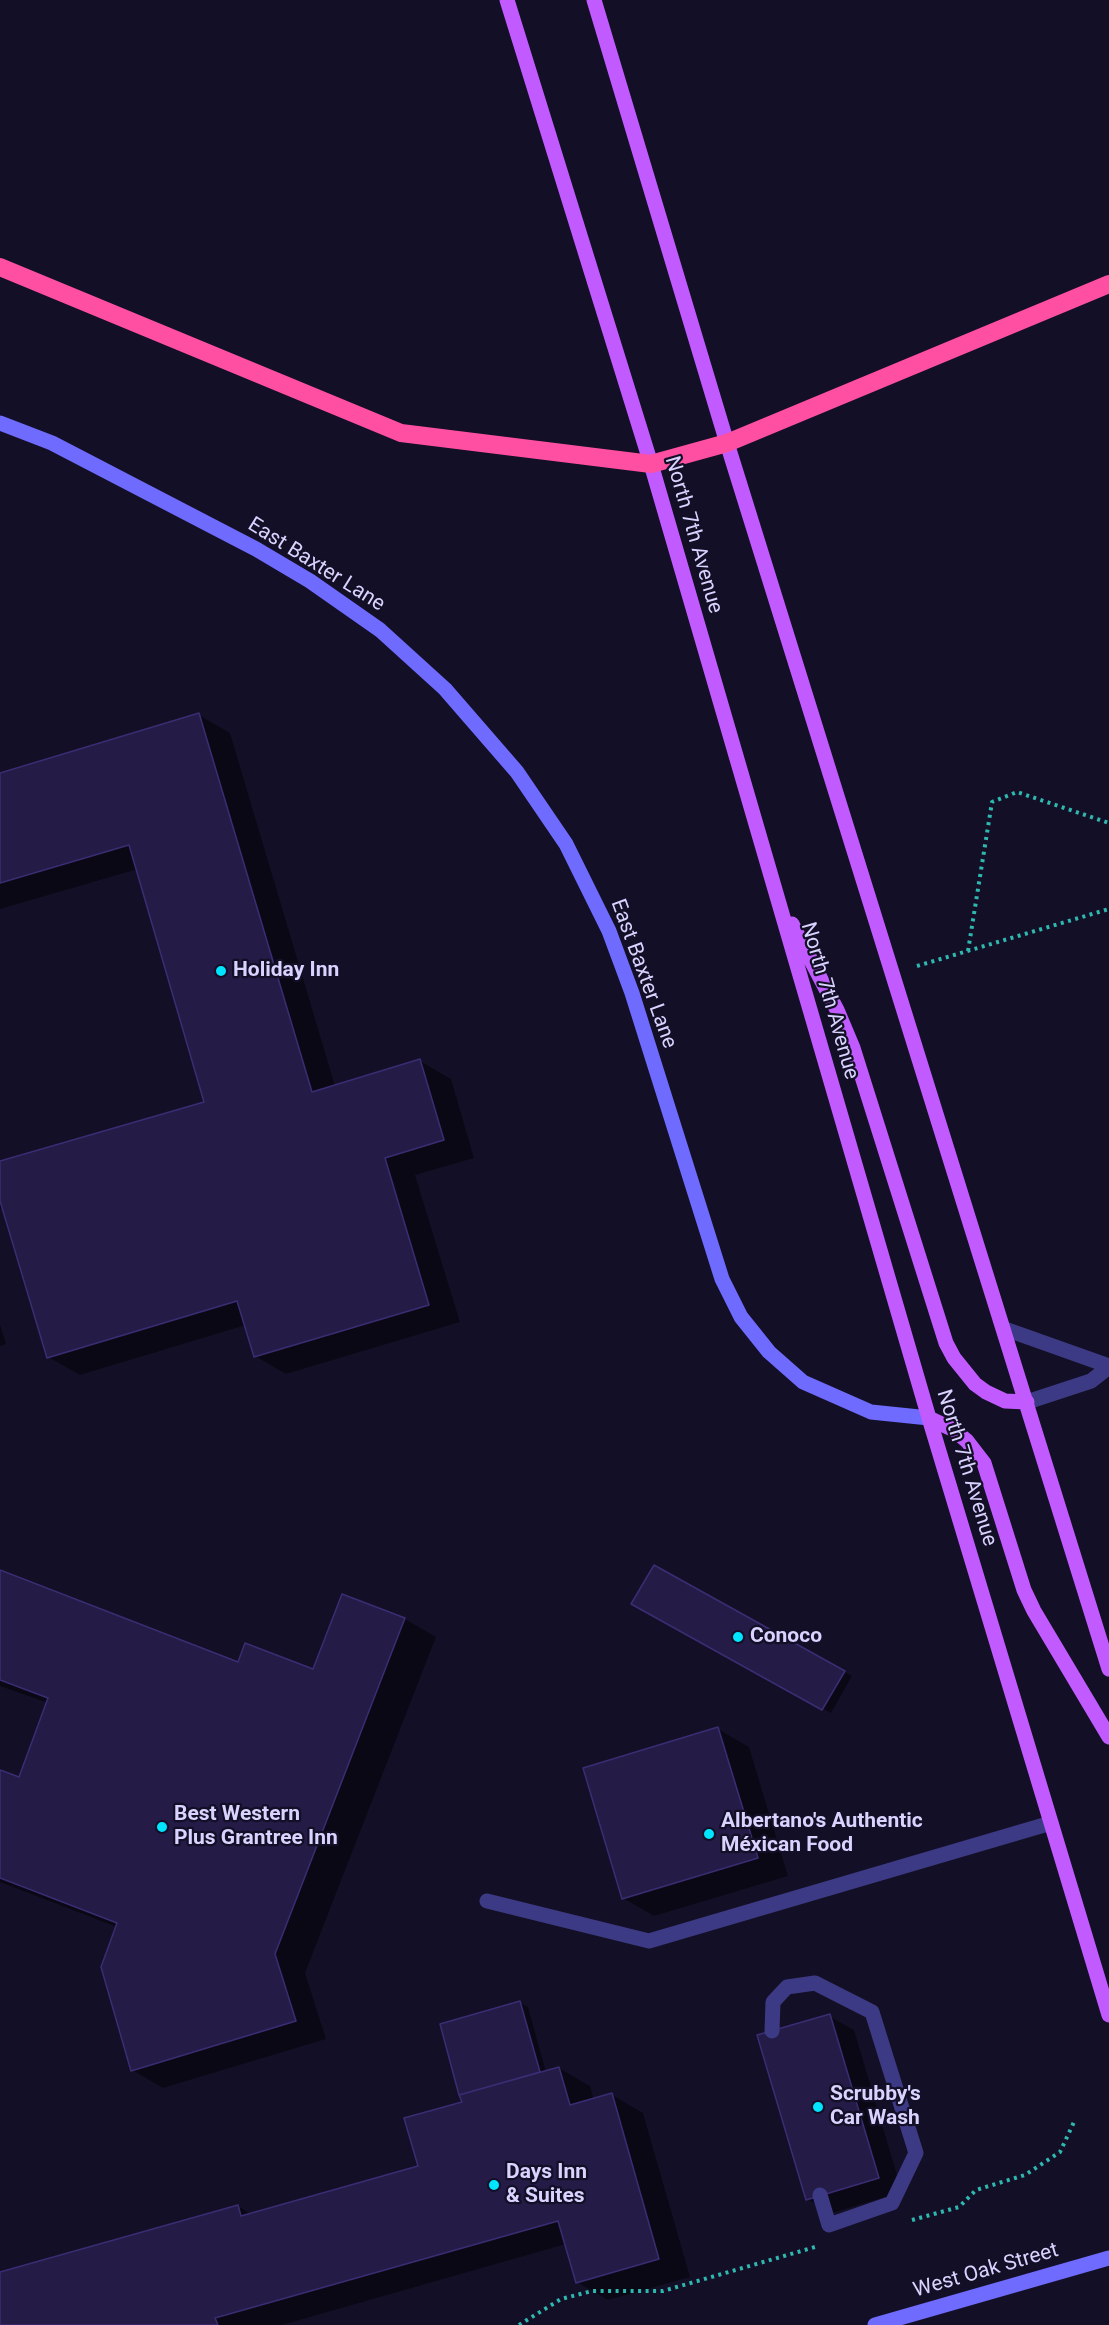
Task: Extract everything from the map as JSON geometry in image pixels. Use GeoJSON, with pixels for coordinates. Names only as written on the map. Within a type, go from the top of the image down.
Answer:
{"type":"FeatureCollection","features":[{"type":"Feature","properties":{"kind":"highway"},"geometry":{"type":"LineString","coordinates":[[0,267],[401,433],[651,464],[727,443],[1109,284]]}},
{"type":"Feature","properties":{"kind":"main road"},"geometry":{"type":"LineString","coordinates":[[595,2],[727,443],[1005,1329],[1109,1669]]}},
{"type":"Feature","properties":{"kind":"main road","name":"North 7th Avenue"},"geometry":{"type":"LineString","coordinates":[[510,7],[651,464],[929,1418],[1109,2015]]}},
{"type":"Feature","properties":{"kind":"main road","name":"East Baxter Lane"},"geometry":{"type":"LineString","coordinates":[[0,423],[52,442],[256,549],[310,581],[380,630],[445,689],[517,772],[566,844],[609,932],[632,993],[722,1279],[741,1317],[769,1352],[803,1382],[871,1412],[929,1418]]}},
{"type":"Feature","properties":{"kind":"main road"},"geometry":{"type":"LineString","coordinates":[[777,895],[837,1010],[853,1048],[946,1343],[954,1358],[975,1384],[1005,1401],[1027,1402]]}},
{"type":"Feature","properties":{"kind":"main road"},"geometry":{"type":"LineString","coordinates":[[929,1418],[954,1430],[967,1441],[984,1463],[1024,1590],[1034,1611],[1109,1737]]}},
{"type":"Feature","properties":{"kind":"main road","name":"West Oak Street"},"geometry":{"type":"LineString","coordinates":[[875,2325],[1109,2258]]}},
{"type":"Feature","properties":{"kind":"lane"},"geometry":{"type":"LineString","coordinates":[[1005,1329],[1109,1366]]}},
{"type":"Feature","properties":{"kind":"lane"},"geometry":{"type":"LineString","coordinates":[[1027,1402],[1091,1381],[1109,1366]]}},
{"type":"Feature","properties":{"kind":"lane"},"geometry":{"type":"LineString","coordinates":[[487,1901],[649,1941],[1051,1823]]}},
{"type":"Feature","properties":{"kind":"lane"},"geometry":{"type":"LineString","coordinates":[[772,2031],[773,2002],[787,1988],[815,1983],[872,2012],[916,2153],[892,2204],[829,2225],[820,2195]]}},
{"type":"Feature","properties":{"kind":"path"},"geometry":{"type":"LineString","coordinates":[[968,951],[992,802],[1017,792],[1109,823]]}},
{"type":"Feature","properties":{"kind":"path"},"geometry":{"type":"LineString","coordinates":[[893,974],[1109,909]]}},
{"type":"Feature","properties":{"kind":"path"},"geometry":{"type":"LineString","coordinates":[[519,2325],[561,2299],[592,2291],[663,2291],[733,2271]]}},
{"type":"Feature","properties":{"kind":"building","name":"Holiday Inn"},"geometry":{"type":"Polygon","coordinates":[[[199,713],[312,1092],[420,1059],[444,1140],[385,1158],[429,1305],[254,1357],[237,1301],[47,1358],[0,1201],[0,1161],[204,1102],[129,845],[0,883],[0,773],[199,713]]]}},
{"type":"Feature","properties":{"kind":"building"},"geometry":{"type":"Polygon","coordinates":[[[654,1565],[845,1671],[822,1710],[631,1604],[654,1565]]]}},
{"type":"Feature","properties":{"kind":"building","name":"Best Western Plus Grantree Inn"},"geometry":{"type":"Polygon","coordinates":[[[0,1570],[238,1662],[245,1643],[313,1669],[342,1594],[405,1618],[275,1954],[296,2021],[131,2071],[101,1967],[117,1923],[0,1878],[0,1770],[19,1777],[48,1698],[0,1680],[0,1570]]]}},
{"type":"Feature","properties":{"kind":"building"},"geometry":{"type":"Polygon","coordinates":[[[718,1727],[758,1858],[622,1899],[583,1768],[718,1727]]]}},
{"type":"Feature","properties":{"kind":"building"},"geometry":{"type":"Polygon","coordinates":[[[520,2001],[540,2072],[459,2095],[440,2024],[520,2001]]]}},
{"type":"Feature","properties":{"kind":"building","name":"Scrubby's Car Wash"},"geometry":{"type":"Polygon","coordinates":[[[830,2014],[879,2178],[806,2200],[757,2035],[830,2014]]]}},
{"type":"Feature","properties":{"kind":"building","name":"Days Inn & Suites"},"geometry":{"type":"Polygon","coordinates":[[[559,2067],[570,2105],[612,2093],[659,2259],[576,2283],[558,2221],[215,2318],[218,2325],[0,2325],[0,2272],[238,2205],[241,2216],[418,2166],[404,2118],[462,2102],[459,2095],[559,2067]]]}},
{"type":"Feature","properties":{"kind":"place","name":"Holiday Inn"},"geometry":{"type":"Point","coordinates":[221,971]}},
{"type":"Feature","properties":{"kind":"place","name":"Conoco"},"geometry":{"type":"Point","coordinates":[738,1637]}},
{"type":"Feature","properties":{"kind":"place","name":"Best Western Plus Grantree Inn"},"geometry":{"type":"Point","coordinates":[162,1827]}},
{"type":"Feature","properties":{"kind":"place","name":"Albertano's Authentic Méxican Food"},"geometry":{"type":"Point","coordinates":[709,1834]}},
{"type":"Feature","properties":{"kind":"place","name":"Scrubby's Car Wash"},"geometry":{"type":"Point","coordinates":[818,2107]}},
{"type":"Feature","properties":{"kind":"place","name":"Days Inn & Suites"},"geometry":{"type":"Point","coordinates":[494,2185]}}]}
